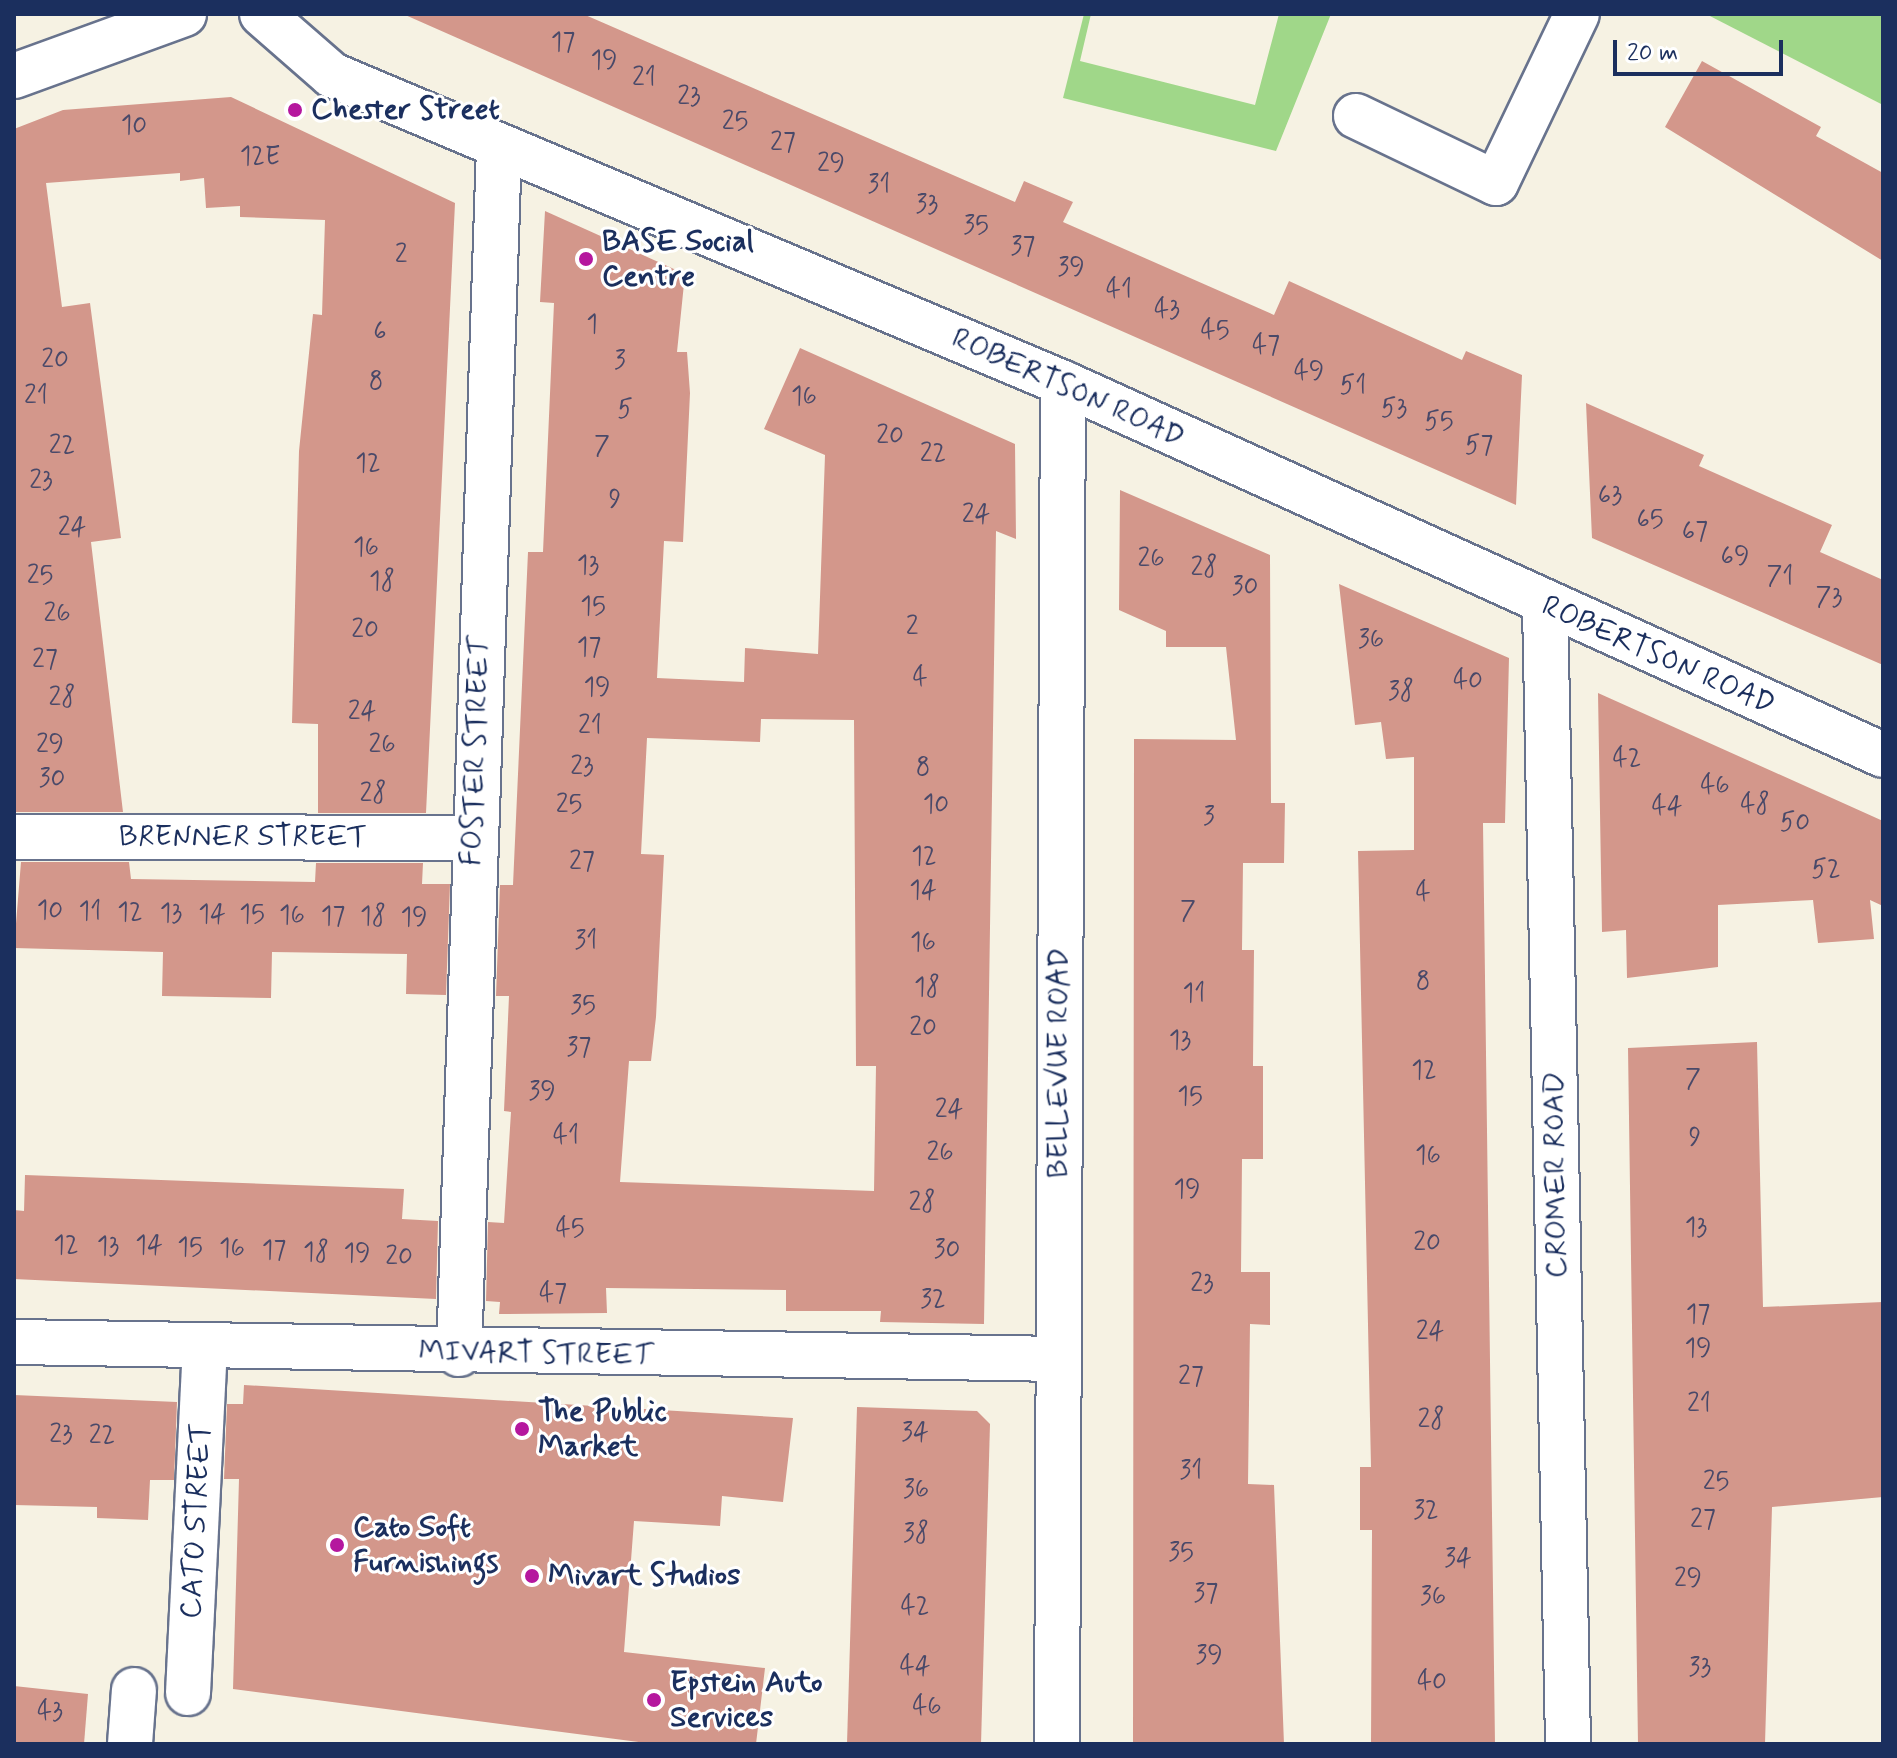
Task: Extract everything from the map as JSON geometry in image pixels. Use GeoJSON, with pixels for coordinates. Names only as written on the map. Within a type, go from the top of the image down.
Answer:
{"type":"FeatureCollection","features":[{"type":"Feature","properties":{"kind":"street"},"geometry":{"type":"LineString","coordinates":[[14,76],[184,14]]}},
{"type":"Feature","properties":{"kind":"street","name":"ROBERTSON ROAD"},"geometry":{"type":"LineString","coordinates":[[262,14],[332,75],[499,149],[1063,383],[1545,606],[1883,755]]}},
{"type":"Feature","properties":{"kind":"street"},"geometry":{"type":"LineString","coordinates":[[1356,116],[1496,183],[1577,14]]}},
{"type":"Feature","properties":{"kind":"street","name":"FOSTER STREET"},"geometry":{"type":"LineString","coordinates":[[459,1354],[472,838],[499,149]]}},
{"type":"Feature","properties":{"kind":"street","name":"BELLEVUE ROAD"},"geometry":{"type":"LineString","coordinates":[[1057,1744],[1063,383]]}},
{"type":"Feature","properties":{"kind":"street","name":"CROMER ROAD"},"geometry":{"type":"LineString","coordinates":[[1545,606],[1568,1744]]}},
{"type":"Feature","properties":{"kind":"street","name":"BRENNER STREET"},"geometry":{"type":"LineString","coordinates":[[14,837],[472,838]]}},
{"type":"Feature","properties":{"kind":"street","name":"MIVART STREET"},"geometry":{"type":"LineString","coordinates":[[14,1342],[459,1354],[1058,1359]]}},
{"type":"Feature","properties":{"kind":"street","name":"CATO STREET"},"geometry":{"type":"LineString","coordinates":[[188,1693],[205,1349]]}},
{"type":"Feature","properties":{"kind":"street"},"geometry":{"type":"LineString","coordinates":[[130,1744],[134,1690]]}},
{"type":"Feature","properties":{"kind":"green space"},"geometry":{"type":"Polygon","coordinates":[[[1084,14],[1091,14],[1080,61],[1255,105],[1279,14],[1331,14],[1276,151],[1063,98],[1084,14]]]}},
{"type":"Feature","properties":{"kind":"green space"},"geometry":{"type":"Polygon","coordinates":[[[1706,14],[1883,14],[1883,105],[1706,14]]]}},
{"type":"Feature","properties":{"kind":"building"},"geometry":{"type":"Polygon","coordinates":[[[403,14],[583,14],[1015,202],[1024,181],[1073,202],[1063,222],[1274,315],[1289,281],[1462,360],[1466,351],[1522,375],[1516,505],[403,14]]]}},
{"type":"Feature","properties":{"kind":"building"},"geometry":{"type":"Polygon","coordinates":[[[1702,61],[1821,127],[1816,136],[1883,173],[1883,261],[1665,127],[1702,61]]]}},
{"type":"Feature","properties":{"kind":"building"},"geometry":{"type":"Polygon","coordinates":[[[231,97],[455,203],[426,813],[318,813],[318,724],[292,723],[299,451],[313,314],[322,315],[325,220],[240,217],[240,206],[206,208],[204,178],[180,181],[180,173],[46,183],[62,307],[90,303],[121,538],[91,542],[123,812],[15,812],[14,129],[63,110],[231,97]]]}},
{"type":"Feature","properties":{"kind":"building"},"geometry":{"type":"Polygon","coordinates":[[[545,211],[685,274],[677,352],[687,352],[690,393],[683,542],[664,541],[657,678],[744,682],[745,648],[818,654],[825,455],[764,429],[800,348],[1015,444],[1016,539],[996,531],[984,1324],[880,1322],[881,1311],[786,1311],[786,1290],[606,1288],[607,1313],[499,1314],[500,1302],[486,1301],[488,1222],[504,1223],[511,1112],[504,1111],[509,996],[496,996],[500,885],[513,885],[528,552],[543,552],[554,303],[540,302],[545,211]],[[761,719],[760,742],[647,738],[641,854],[664,855],[656,1017],[651,1061],[629,1061],[620,1182],[874,1191],[876,1066],[856,1066],[854,720],[761,719]]]}},
{"type":"Feature","properties":{"kind":"building"},"geometry":{"type":"Polygon","coordinates":[[[1586,403],[1704,455],[1699,466],[1832,525],[1820,552],[1883,580],[1883,665],[1592,538],[1586,403]]]}},
{"type":"Feature","properties":{"kind":"building"},"geometry":{"type":"Polygon","coordinates":[[[1120,490],[1270,555],[1271,803],[1285,803],[1284,863],[1243,863],[1242,950],[1254,950],[1253,1066],[1263,1066],[1263,1159],[1242,1159],[1241,1272],[1270,1272],[1270,1325],[1250,1324],[1248,1484],[1274,1485],[1284,1744],[1133,1744],[1134,739],[1236,740],[1226,647],[1166,647],[1166,631],[1119,610],[1120,490]]]}},
{"type":"Feature","properties":{"kind":"building"},"geometry":{"type":"Polygon","coordinates":[[[1339,584],[1509,658],[1505,823],[1483,823],[1495,1744],[1371,1744],[1372,1530],[1360,1530],[1360,1467],[1371,1467],[1358,851],[1414,850],[1414,757],[1386,759],[1381,722],[1355,725],[1339,584]]]}},
{"type":"Feature","properties":{"kind":"building"},"geometry":{"type":"Polygon","coordinates":[[[1598,693],[1883,821],[1883,906],[1870,900],[1874,939],[1818,943],[1813,900],[1718,905],[1718,967],[1627,978],[1626,930],[1602,932],[1598,693]]]}},
{"type":"Feature","properties":{"kind":"building"},"geometry":{"type":"Polygon","coordinates":[[[21,862],[129,862],[131,879],[315,882],[316,863],[423,863],[422,884],[450,884],[446,995],[406,994],[407,954],[272,952],[271,998],[162,996],[163,952],[14,948],[21,862]]]}},
{"type":"Feature","properties":{"kind":"building"},"geometry":{"type":"Polygon","coordinates":[[[1757,1042],[1763,1307],[1883,1302],[1883,1497],[1772,1507],[1765,1744],[1638,1744],[1628,1048],[1757,1042]]]}},
{"type":"Feature","properties":{"kind":"building"},"geometry":{"type":"Polygon","coordinates":[[[25,1175],[404,1189],[402,1219],[438,1221],[436,1299],[14,1279],[14,1210],[24,1211],[25,1175]]]}},
{"type":"Feature","properties":{"kind":"building"},"geometry":{"type":"Polygon","coordinates":[[[244,1385],[793,1418],[783,1502],[722,1496],[720,1526],[634,1521],[624,1652],[765,1668],[756,1744],[654,1744],[233,1689],[239,1479],[224,1479],[227,1404],[243,1404],[244,1385]]]}},
{"type":"Feature","properties":{"kind":"building"},"geometry":{"type":"Polygon","coordinates":[[[14,1395],[177,1402],[174,1480],[150,1480],[148,1520],[97,1518],[97,1507],[14,1505],[14,1395]]]}},
{"type":"Feature","properties":{"kind":"building"},"geometry":{"type":"Polygon","coordinates":[[[857,1407],[977,1411],[990,1424],[981,1744],[847,1744],[857,1407]]]}},
{"type":"Feature","properties":{"kind":"building"},"geometry":{"type":"Polygon","coordinates":[[[14,1686],[88,1694],[84,1744],[14,1744],[14,1686]]]}},
{"type":"Feature","properties":{"kind":"place","name":"Chester Street"},"geometry":{"type":"Point","coordinates":[295,110]}},
{"type":"Feature","properties":{"kind":"place","name":"BASE Social Centre"},"geometry":{"type":"Point","coordinates":[586,259]}},
{"type":"Feature","properties":{"kind":"place","name":"The Public Market"},"geometry":{"type":"Point","coordinates":[522,1429]}},
{"type":"Feature","properties":{"kind":"place","name":"Cato Soft Furnishings"},"geometry":{"type":"Point","coordinates":[337,1545]}},
{"type":"Feature","properties":{"kind":"place","name":"Mivart Studios"},"geometry":{"type":"Point","coordinates":[532,1576]}},
{"type":"Feature","properties":{"kind":"place","name":"Epstein Auto Services"},"geometry":{"type":"Point","coordinates":[654,1700]}}]}
